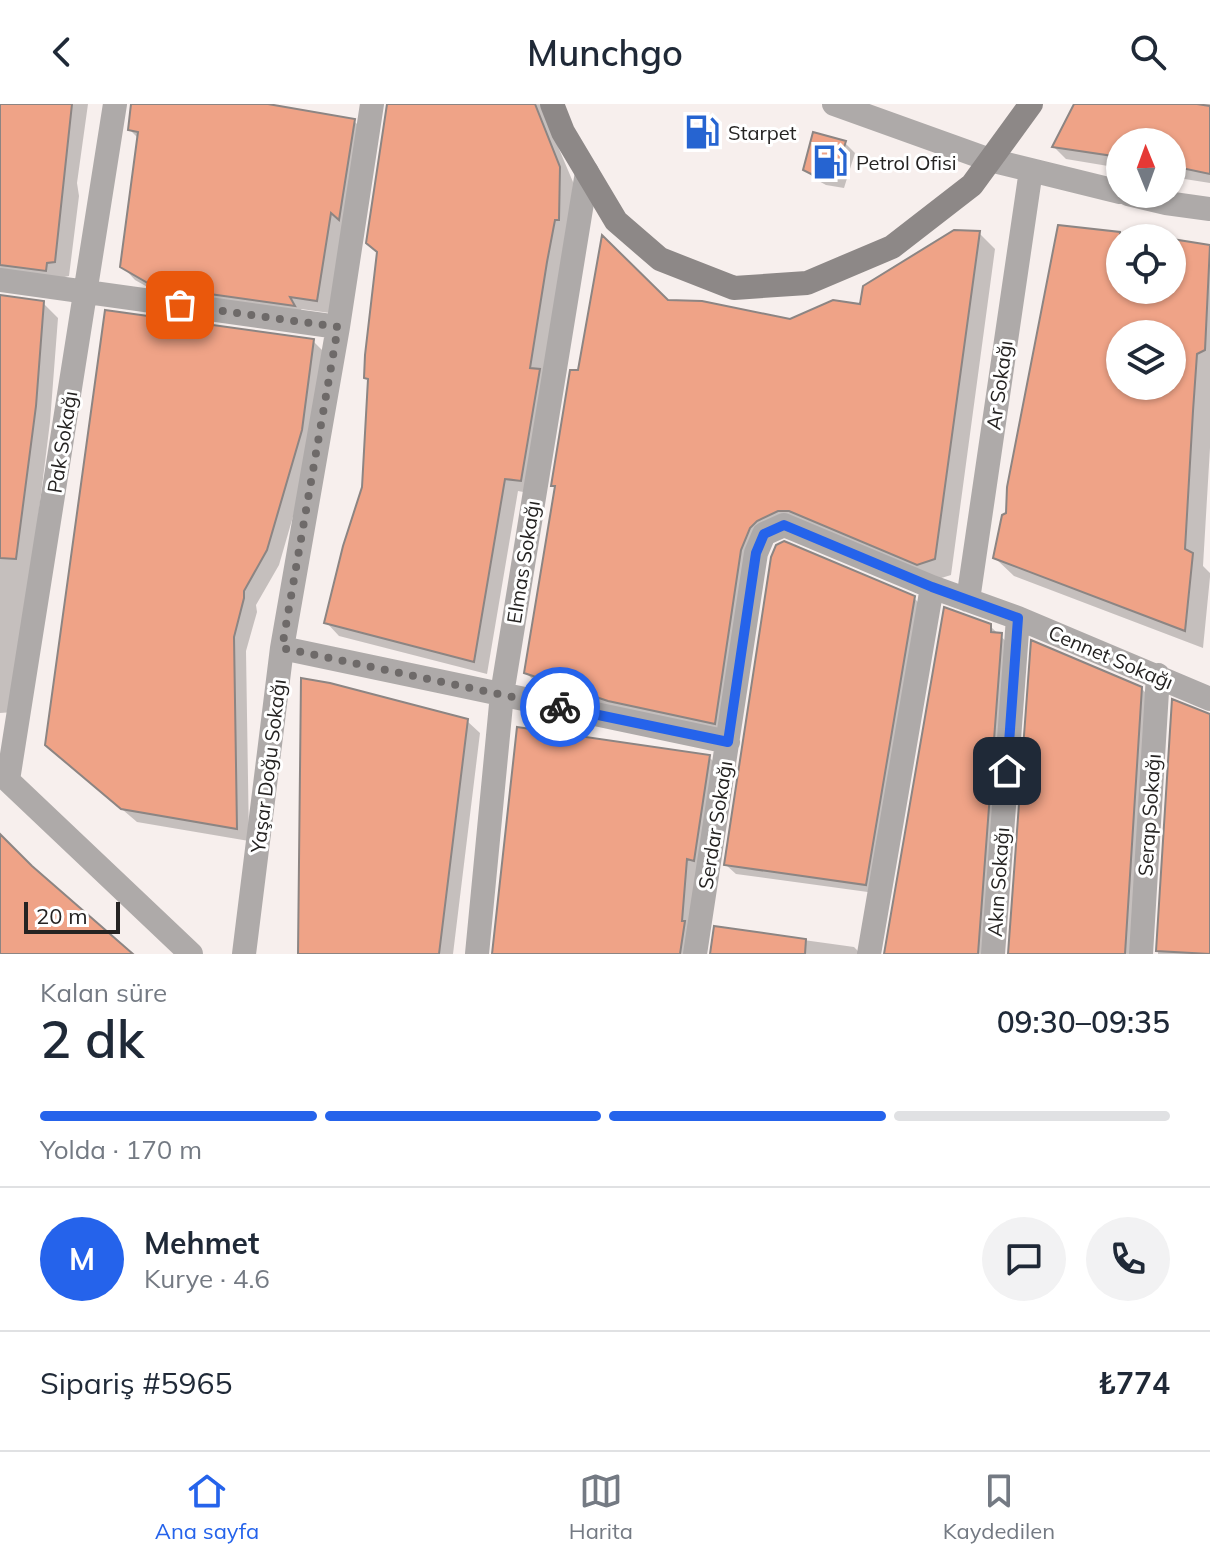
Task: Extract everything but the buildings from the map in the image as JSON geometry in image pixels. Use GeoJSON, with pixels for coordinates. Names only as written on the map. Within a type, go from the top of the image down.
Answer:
{"type":"FeatureCollection","features":[{"type":"Feature","properties":{"kind":"main road"},"geometry":{"type":"LineString","coordinates":[[552,104],[563,132],[616,221],[660,259],[734,288],[807,283],[892,247],[972,185],[1031,104]]}},
{"type":"Feature","properties":{"kind":"street","name":"Pak Sokağı"},"geometry":{"type":"LineString","coordinates":[[4,776],[115,104]]}},
{"type":"Feature","properties":{"kind":"street","name":"Yaşar Doğu Sokağı"},"geometry":{"type":"LineString","coordinates":[[244,954],[282,648],[338,327],[372,104]]}},
{"type":"Feature","properties":{"kind":"street"},"geometry":{"type":"LineString","coordinates":[[834,104],[859,108],[990,160],[1106,189]]}},
{"type":"Feature","properties":{"kind":"street","name":"Ar Sokağı"},"geometry":{"type":"LineString","coordinates":[[968,600],[1031,170]]}},
{"type":"Feature","properties":{"kind":"street","name":"Elmas Sokağı"},"geometry":{"type":"LineString","coordinates":[[477,954],[502,694],[587,172]]}},
{"type":"Feature","properties":{"kind":"street"},"geometry":{"type":"LineString","coordinates":[[1186,206],[1210,209]]}},
{"type":"Feature","properties":{"kind":"street"},"geometry":{"type":"LineString","coordinates":[[0,280],[338,327]]}},
{"type":"Feature","properties":{"kind":"street","name":"Cennet Sokağı"},"geometry":{"type":"LineString","coordinates":[[756,553],[764,534],[784,525],[932,587],[1158,675],[1210,699]]}},
{"type":"Feature","properties":{"kind":"street","name":"Serdar Sokağı"},"geometry":{"type":"LineString","coordinates":[[695,954],[756,553]]}},
{"type":"Feature","properties":{"kind":"street"},"geometry":{"type":"LineString","coordinates":[[869,954],[932,587]]}},
{"type":"Feature","properties":{"kind":"street","name":"Akın Sokağı"},"geometry":{"type":"LineString","coordinates":[[993,954],[1018,618]]}},
{"type":"Feature","properties":{"kind":"street"},"geometry":{"type":"LineString","coordinates":[[282,648],[728,742]]}},
{"type":"Feature","properties":{"kind":"street","name":"Serap Sokağı"},"geometry":{"type":"LineString","coordinates":[[1141,954],[1158,675]]}},
{"type":"Feature","properties":{"kind":"street"},"geometry":{"type":"LineString","coordinates":[[4,776],[191,954]]}},
{"type":"Feature","properties":{"kind":"way so far"},"geometry":{"type":"LineString","coordinates":[[180,305],[338,327],[282,648],[560,707]]}},
{"type":"Feature","properties":{"kind":"place","name":"Starpet"},"geometry":{"type":"Point","coordinates":[702,132]}},
{"type":"Feature","properties":{"kind":"place","name":"Petrol Ofisi"},"geometry":{"type":"Point","coordinates":[830,162]}},
{"type":"Feature","properties":{"kind":"route"},"geometry":{"type":"LineString","coordinates":[[560,707],[728,742],[756,553],[764,534],[784,525],[932,587],[1018,618],[1007,771]]}}]}
